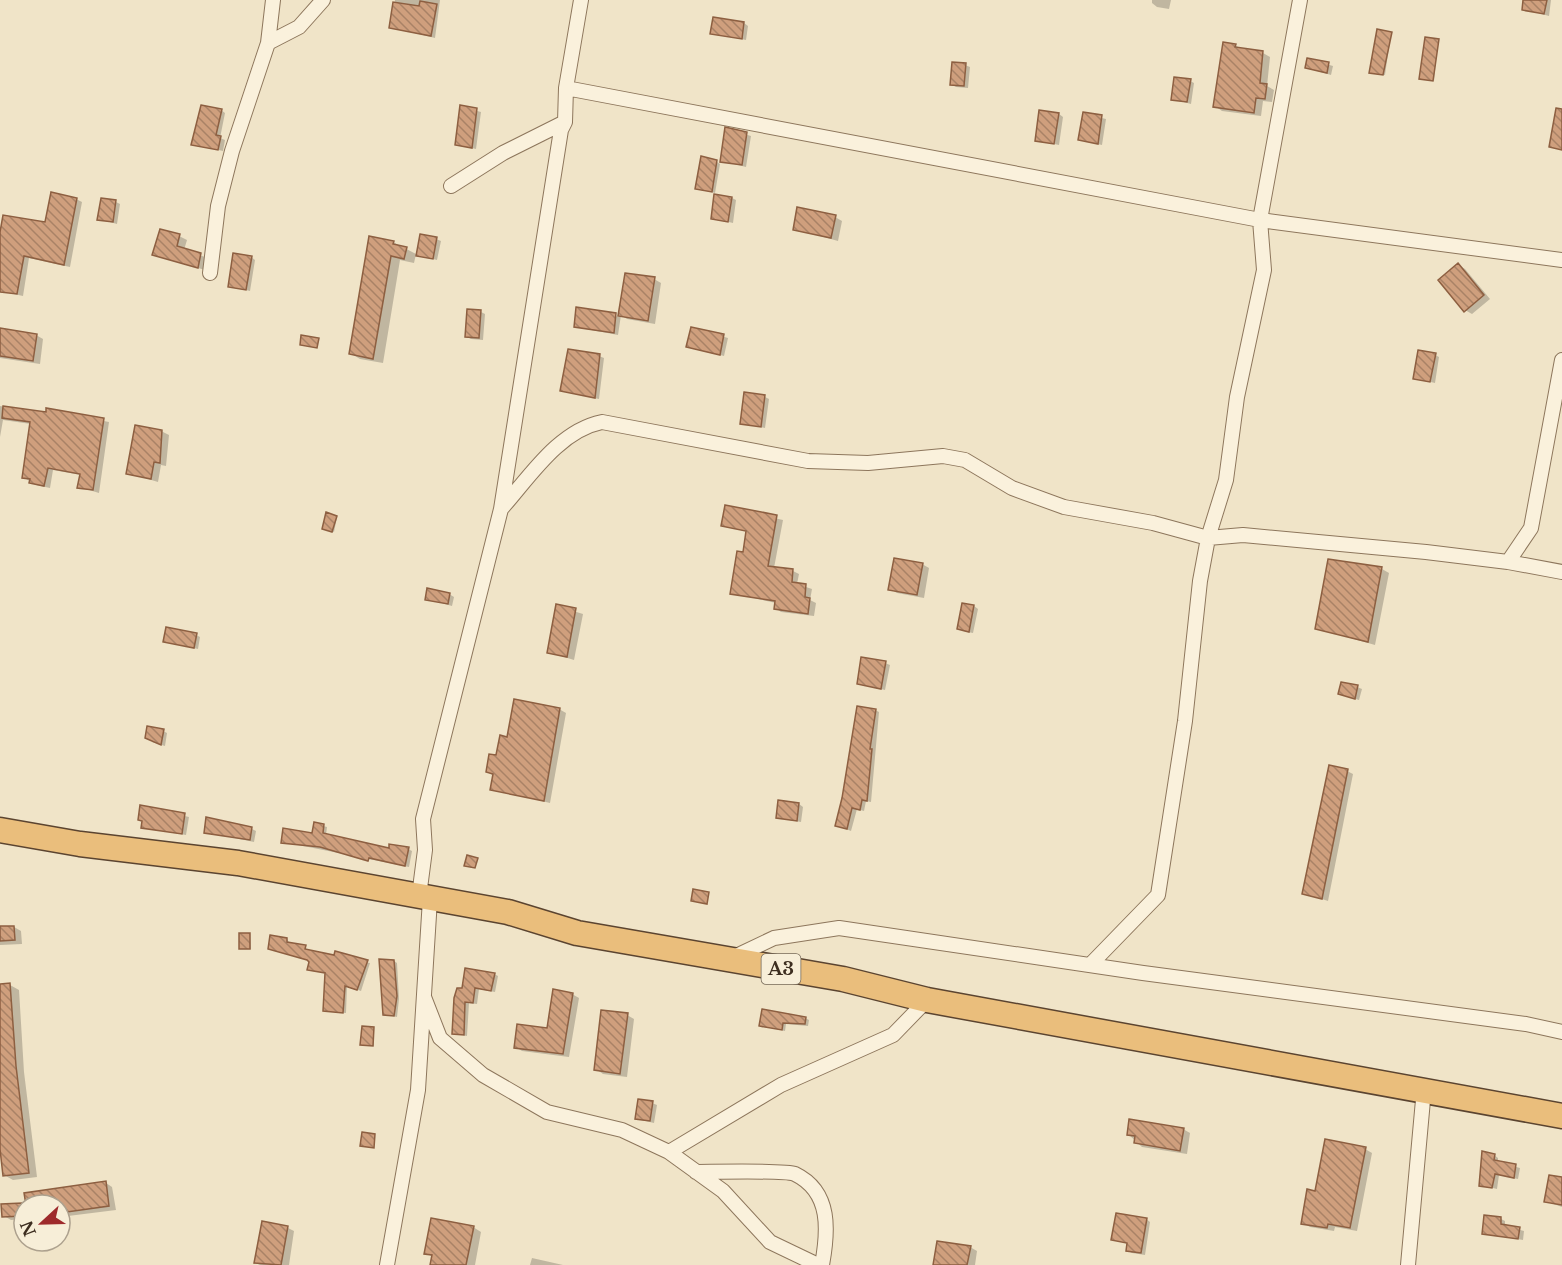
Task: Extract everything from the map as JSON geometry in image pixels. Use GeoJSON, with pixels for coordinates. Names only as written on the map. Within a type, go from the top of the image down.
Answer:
{"type":"FeatureCollection","features":[{"type":"Feature","properties":{"kind":"highway","name":"A3"},"geometry":{"type":"LineString","coordinates":[[0,830],[80,844],[238,863],[508,912],[577,933],[843,979],[927,1000],[1562,1116]]}},
{"type":"Feature","properties":{"kind":"street"},"geometry":{"type":"LineString","coordinates":[[210,273],[219,206],[232,151],[268,43],[273,0]]}},
{"type":"Feature","properties":{"kind":"street"},"geometry":{"type":"LineString","coordinates":[[268,43],[299,27],[323,0]]}},
{"type":"Feature","properties":{"kind":"street"},"geometry":{"type":"LineString","coordinates":[[387,1265],[418,1090],[424,997],[426,850],[423,819],[501,509],[561,130],[565,122],[566,88],[581,0]]}},
{"type":"Feature","properties":{"kind":"street"},"geometry":{"type":"LineString","coordinates":[[1090,965],[1158,895],[1209,538],[1226,480],[1237,397],[1264,270],[1260,220],[1300,0]]}},
{"type":"Feature","properties":{"kind":"street"},"geometry":{"type":"LineString","coordinates":[[566,88],[1260,220],[1562,260]]}},
{"type":"Feature","properties":{"kind":"street"},"geometry":{"type":"LineString","coordinates":[[452,186],[503,153],[565,122]]}},
{"type":"Feature","properties":{"kind":"street"},"geometry":{"type":"LineString","coordinates":[[1508,562],[1531,528],[1562,360]]}},
{"type":"Feature","properties":{"kind":"street"},"geometry":{"type":"LineString","coordinates":[[501,509],[548,456],[585,426],[602,422],[808,461],[867,463],[943,456],[964,460],[1012,488],[1064,507],[1153,523],[1209,538],[1243,535],[1508,562],[1562,572]]}},
{"type":"Feature","properties":{"kind":"street"},"geometry":{"type":"LineString","coordinates":[[728,960],[774,938],[839,928],[1090,965],[1526,1024],[1562,1032]]}},
{"type":"Feature","properties":{"kind":"street"},"geometry":{"type":"LineString","coordinates":[[424,997],[440,1038],[483,1075],[547,1112],[622,1130],[669,1152],[696,1172],[723,1191],[770,1242],[820,1265],[827,1234],[825,1207],[814,1190],[794,1174],[696,1172]]}},
{"type":"Feature","properties":{"kind":"street"},"geometry":{"type":"LineString","coordinates":[[669,1152],[780,1085],[893,1035],[927,1000]]}},
{"type":"Feature","properties":{"kind":"street"},"geometry":{"type":"LineString","coordinates":[[1408,1265],[1424,1089]]}},
{"type":"Feature","properties":{"kind":"building"},"geometry":{"type":"Polygon","coordinates":[[[1523,0],[1547,0],[1544,14],[1522,10],[1523,0]]]}},
{"type":"Feature","properties":{"kind":"building"},"geometry":{"type":"Polygon","coordinates":[[[420,1],[437,4],[431,36],[389,28],[393,2],[419,6],[420,1]]]}},
{"type":"Feature","properties":{"kind":"building"},"geometry":{"type":"Polygon","coordinates":[[[713,17],[744,22],[742,39],[710,34],[713,17]]]}},
{"type":"Feature","properties":{"kind":"building"},"geometry":{"type":"Polygon","coordinates":[[[1377,29],[1392,32],[1383,75],[1369,73],[1377,29]]]}},
{"type":"Feature","properties":{"kind":"building"},"geometry":{"type":"Polygon","coordinates":[[[1425,37],[1439,39],[1433,81],[1419,79],[1425,37]]]}},
{"type":"Feature","properties":{"kind":"building"},"geometry":{"type":"Polygon","coordinates":[[[1223,42],[1236,44],[1235,47],[1263,51],[1260,83],[1267,84],[1265,99],[1256,98],[1254,113],[1213,107],[1223,42]]]}},
{"type":"Feature","properties":{"kind":"building"},"geometry":{"type":"Polygon","coordinates":[[[1307,58],[1329,62],[1327,73],[1305,68],[1307,58]]]}},
{"type":"Feature","properties":{"kind":"building"},"geometry":{"type":"Polygon","coordinates":[[[952,62],[966,63],[964,86],[950,85],[952,62]]]}},
{"type":"Feature","properties":{"kind":"building"},"geometry":{"type":"Polygon","coordinates":[[[1174,77],[1191,79],[1187,102],[1171,100],[1174,77]]]}},
{"type":"Feature","properties":{"kind":"building"},"geometry":{"type":"Polygon","coordinates":[[[201,105],[222,109],[216,135],[221,136],[218,150],[191,145],[201,105]]]}},
{"type":"Feature","properties":{"kind":"building"},"geometry":{"type":"Polygon","coordinates":[[[460,105],[477,108],[472,148],[455,145],[460,105]]]}},
{"type":"Feature","properties":{"kind":"building"},"geometry":{"type":"Polygon","coordinates":[[[1556,108],[1562,109],[1562,150],[1549,147],[1556,108]]]}},
{"type":"Feature","properties":{"kind":"building"},"geometry":{"type":"Polygon","coordinates":[[[1039,110],[1059,113],[1054,144],[1035,141],[1039,110]]]}},
{"type":"Feature","properties":{"kind":"building"},"geometry":{"type":"Polygon","coordinates":[[[1083,112],[1102,115],[1098,144],[1078,140],[1083,112]]]}},
{"type":"Feature","properties":{"kind":"building"},"geometry":{"type":"Polygon","coordinates":[[[725,127],[747,132],[742,165],[720,162],[725,127]]]}},
{"type":"Feature","properties":{"kind":"building"},"geometry":{"type":"Polygon","coordinates":[[[701,156],[717,160],[712,192],[695,189],[701,156]]]}},
{"type":"Feature","properties":{"kind":"building"},"geometry":{"type":"Polygon","coordinates":[[[51,192],[77,198],[64,265],[24,256],[17,294],[0,292],[0,232],[3,215],[45,222],[51,192]]]}},
{"type":"Feature","properties":{"kind":"building"},"geometry":{"type":"Polygon","coordinates":[[[714,194],[732,197],[728,222],[711,219],[714,194]]]}},
{"type":"Feature","properties":{"kind":"building"},"geometry":{"type":"Polygon","coordinates":[[[101,198],[116,200],[113,222],[97,220],[101,198]]]}},
{"type":"Feature","properties":{"kind":"building"},"geometry":{"type":"Polygon","coordinates":[[[797,207],[836,215],[831,238],[793,230],[797,207]]]}},
{"type":"Feature","properties":{"kind":"building"},"geometry":{"type":"Polygon","coordinates":[[[160,229],[180,234],[177,246],[201,253],[198,268],[152,255],[160,229]]]}},
{"type":"Feature","properties":{"kind":"building"},"geometry":{"type":"Polygon","coordinates":[[[420,234],[437,237],[433,259],[416,256],[420,234]]]}},
{"type":"Feature","properties":{"kind":"building"},"geometry":{"type":"Polygon","coordinates":[[[369,236],[394,241],[393,244],[407,247],[404,259],[391,256],[373,359],[349,354],[369,236]]]}},
{"type":"Feature","properties":{"kind":"building"},"geometry":{"type":"Polygon","coordinates":[[[233,253],[252,256],[246,290],[228,287],[233,253]]]}},
{"type":"Feature","properties":{"kind":"building"},"geometry":{"type":"Polygon","coordinates":[[[1458,263],[1484,295],[1464,312],[1438,280],[1458,263]]]}},
{"type":"Feature","properties":{"kind":"building"},"geometry":{"type":"Polygon","coordinates":[[[625,273],[655,277],[648,321],[618,316],[625,273]]]}},
{"type":"Feature","properties":{"kind":"building"},"geometry":{"type":"Polygon","coordinates":[[[576,307],[616,313],[614,333],[574,327],[576,307]]]}},
{"type":"Feature","properties":{"kind":"building"},"geometry":{"type":"Polygon","coordinates":[[[467,309],[481,310],[479,338],[465,337],[467,309]]]}},
{"type":"Feature","properties":{"kind":"building"},"geometry":{"type":"Polygon","coordinates":[[[691,327],[724,334],[720,355],[686,347],[691,327]]]}},
{"type":"Feature","properties":{"kind":"building"},"geometry":{"type":"Polygon","coordinates":[[[0,328],[37,334],[33,361],[0,356],[0,328]]]}},
{"type":"Feature","properties":{"kind":"building"},"geometry":{"type":"Polygon","coordinates":[[[301,335],[319,338],[317,348],[300,345],[301,335]]]}},
{"type":"Feature","properties":{"kind":"building"},"geometry":{"type":"Polygon","coordinates":[[[568,349],[600,354],[595,398],[560,391],[568,349]]]}},
{"type":"Feature","properties":{"kind":"building"},"geometry":{"type":"Polygon","coordinates":[[[1418,350],[1436,353],[1430,382],[1413,379],[1418,350]]]}},
{"type":"Feature","properties":{"kind":"building"},"geometry":{"type":"Polygon","coordinates":[[[744,392],[765,395],[761,427],[740,424],[744,392]]]}},
{"type":"Feature","properties":{"kind":"building"},"geometry":{"type":"Polygon","coordinates":[[[3,406],[46,412],[46,408],[104,418],[93,490],[77,488],[80,474],[48,468],[44,486],[29,483],[30,479],[22,478],[30,422],[2,418],[3,406]]]}},
{"type":"Feature","properties":{"kind":"building"},"geometry":{"type":"Polygon","coordinates":[[[135,425],[162,430],[160,463],[154,462],[151,479],[126,474],[135,425]]]}},
{"type":"Feature","properties":{"kind":"building"},"geometry":{"type":"Polygon","coordinates":[[[725,505],[777,515],[768,566],[793,569],[792,582],[806,584],[805,597],[810,598],[808,614],[774,609],[775,601],[730,594],[737,551],[743,552],[746,531],[721,526],[725,505]]]}},
{"type":"Feature","properties":{"kind":"building"},"geometry":{"type":"Polygon","coordinates":[[[326,512],[337,516],[332,532],[322,529],[326,512]]]}},
{"type":"Feature","properties":{"kind":"building"},"geometry":{"type":"Polygon","coordinates":[[[894,558],[923,563],[917,595],[888,590],[894,558]]]}},
{"type":"Feature","properties":{"kind":"building"},"geometry":{"type":"Polygon","coordinates":[[[1328,559],[1382,567],[1368,642],[1315,629],[1328,559]]]}},
{"type":"Feature","properties":{"kind":"building"},"geometry":{"type":"Polygon","coordinates":[[[427,588],[450,593],[448,604],[425,600],[427,588]]]}},
{"type":"Feature","properties":{"kind":"building"},"geometry":{"type":"Polygon","coordinates":[[[962,603],[974,605],[969,632],[957,629],[962,603]]]}},
{"type":"Feature","properties":{"kind":"building"},"geometry":{"type":"Polygon","coordinates":[[[556,604],[576,608],[567,657],[547,653],[556,604]]]}},
{"type":"Feature","properties":{"kind":"building"},"geometry":{"type":"Polygon","coordinates":[[[166,627],[197,633],[194,648],[163,642],[166,627]]]}},
{"type":"Feature","properties":{"kind":"building"},"geometry":{"type":"Polygon","coordinates":[[[861,657],[886,661],[881,689],[857,684],[861,657]]]}},
{"type":"Feature","properties":{"kind":"building"},"geometry":{"type":"Polygon","coordinates":[[[1341,682],[1358,685],[1355,699],[1338,694],[1341,682]]]}},
{"type":"Feature","properties":{"kind":"building"},"geometry":{"type":"Polygon","coordinates":[[[514,699],[560,708],[544,801],[490,790],[493,774],[486,772],[489,754],[496,755],[500,735],[507,737],[514,699]]]}},
{"type":"Feature","properties":{"kind":"building"},"geometry":{"type":"Polygon","coordinates":[[[857,706],[876,709],[870,749],[872,749],[867,801],[862,800],[860,810],[852,808],[847,829],[835,826],[842,798],[857,706]]]}},
{"type":"Feature","properties":{"kind":"building"},"geometry":{"type":"Polygon","coordinates":[[[147,726],[164,729],[161,745],[145,738],[147,726]]]}},
{"type":"Feature","properties":{"kind":"building"},"geometry":{"type":"Polygon","coordinates":[[[1329,765],[1348,769],[1322,899],[1302,894],[1329,765]]]}},
{"type":"Feature","properties":{"kind":"building"},"geometry":{"type":"Polygon","coordinates":[[[778,800],[799,803],[797,821],[776,818],[778,800]]]}},
{"type":"Feature","properties":{"kind":"building"},"geometry":{"type":"Polygon","coordinates":[[[140,805],[185,813],[182,834],[141,828],[142,821],[138,820],[140,805]]]}},
{"type":"Feature","properties":{"kind":"building"},"geometry":{"type":"Polygon","coordinates":[[[206,817],[252,827],[250,840],[204,833],[206,817]]]}},
{"type":"Feature","properties":{"kind":"building"},"geometry":{"type":"Polygon","coordinates":[[[314,822],[324,824],[323,833],[389,848],[389,844],[409,847],[405,866],[369,858],[368,861],[320,847],[281,843],[283,828],[312,833],[314,822]]]}},
{"type":"Feature","properties":{"kind":"building"},"geometry":{"type":"Polygon","coordinates":[[[467,855],[478,858],[475,868],[464,866],[467,855]]]}},
{"type":"Feature","properties":{"kind":"building"},"geometry":{"type":"Polygon","coordinates":[[[693,889],[709,892],[707,904],[691,901],[693,889]]]}},
{"type":"Feature","properties":{"kind":"building"},"geometry":{"type":"Polygon","coordinates":[[[0,926],[14,926],[15,940],[0,941],[0,926]]]}},
{"type":"Feature","properties":{"kind":"building"},"geometry":{"type":"Polygon","coordinates":[[[239,933],[250,933],[250,949],[239,949],[239,933]]]}},
{"type":"Feature","properties":{"kind":"building"},"geometry":{"type":"Polygon","coordinates":[[[270,935],[287,938],[287,942],[306,945],[305,949],[334,955],[335,951],[368,960],[357,990],[345,986],[343,1013],[323,1011],[325,973],[307,970],[309,962],[307,960],[268,949],[270,935]]]}},
{"type":"Feature","properties":{"kind":"building"},"geometry":{"type":"Polygon","coordinates":[[[379,959],[394,960],[397,996],[394,1016],[383,1015],[379,959]]]}},
{"type":"Feature","properties":{"kind":"building"},"geometry":{"type":"Polygon","coordinates":[[[465,968],[495,973],[491,991],[475,988],[473,1003],[465,1002],[464,1035],[452,1034],[454,998],[457,988],[462,988],[465,968]]]}},
{"type":"Feature","properties":{"kind":"building"},"geometry":{"type":"Polygon","coordinates":[[[10,983],[16,1066],[29,1173],[3,1176],[0,1149],[0,984],[10,983]]]}},
{"type":"Feature","properties":{"kind":"building"},"geometry":{"type":"Polygon","coordinates":[[[553,989],[573,993],[563,1054],[514,1048],[517,1024],[547,1028],[553,989]]]}},
{"type":"Feature","properties":{"kind":"building"},"geometry":{"type":"Polygon","coordinates":[[[762,1009],[806,1017],[805,1024],[783,1023],[782,1030],[759,1026],[762,1009]]]}},
{"type":"Feature","properties":{"kind":"building"},"geometry":{"type":"Polygon","coordinates":[[[601,1010],[628,1013],[620,1074],[594,1070],[601,1010]]]}},
{"type":"Feature","properties":{"kind":"building"},"geometry":{"type":"Polygon","coordinates":[[[362,1026],[374,1027],[373,1046],[360,1045],[362,1026]]]}},
{"type":"Feature","properties":{"kind":"building"},"geometry":{"type":"Polygon","coordinates":[[[638,1099],[653,1101],[650,1121],[635,1119],[638,1099]]]}},
{"type":"Feature","properties":{"kind":"building"},"geometry":{"type":"Polygon","coordinates":[[[1129,1119],[1184,1128],[1180,1151],[1134,1143],[1135,1136],[1127,1135],[1129,1119]]]}},
{"type":"Feature","properties":{"kind":"building"},"geometry":{"type":"Polygon","coordinates":[[[362,1132],[375,1134],[374,1148],[360,1146],[362,1132]]]}},
{"type":"Feature","properties":{"kind":"building"},"geometry":{"type":"Polygon","coordinates":[[[1325,1139],[1366,1147],[1350,1228],[1328,1224],[1327,1228],[1301,1224],[1307,1189],[1315,1191],[1325,1139]]]}},
{"type":"Feature","properties":{"kind":"building"},"geometry":{"type":"Polygon","coordinates":[[[1482,1151],[1495,1154],[1494,1160],[1516,1164],[1514,1178],[1495,1174],[1492,1188],[1479,1186],[1482,1151]]]}},
{"type":"Feature","properties":{"kind":"building"},"geometry":{"type":"Polygon","coordinates":[[[1549,1175],[1562,1177],[1562,1205],[1544,1202],[1549,1175]]]}},
{"type":"Feature","properties":{"kind":"building"},"geometry":{"type":"Polygon","coordinates":[[[106,1181],[109,1206],[72,1211],[72,1193],[24,1193],[106,1181]]]}},
{"type":"Feature","properties":{"kind":"building"},"geometry":{"type":"Polygon","coordinates":[[[12,1203],[12,1217],[2,1217],[1,1204],[12,1203]]]}},
{"type":"Feature","properties":{"kind":"building"},"geometry":{"type":"Polygon","coordinates":[[[1116,1213],[1147,1218],[1141,1253],[1126,1251],[1127,1243],[1111,1240],[1116,1213]]]}},
{"type":"Feature","properties":{"kind":"building"},"geometry":{"type":"Polygon","coordinates":[[[1484,1215],[1501,1217],[1501,1224],[1520,1227],[1518,1239],[1482,1234],[1484,1215]]]}},
{"type":"Feature","properties":{"kind":"building"},"geometry":{"type":"Polygon","coordinates":[[[431,1218],[474,1226],[466,1265],[430,1265],[432,1255],[424,1254],[431,1218]]]}},
{"type":"Feature","properties":{"kind":"building"},"geometry":{"type":"Polygon","coordinates":[[[262,1221],[288,1226],[281,1265],[254,1263],[262,1221]]]}},
{"type":"Feature","properties":{"kind":"building"},"geometry":{"type":"Polygon","coordinates":[[[937,1241],[971,1246],[967,1265],[933,1265],[937,1241]]]}}]}
